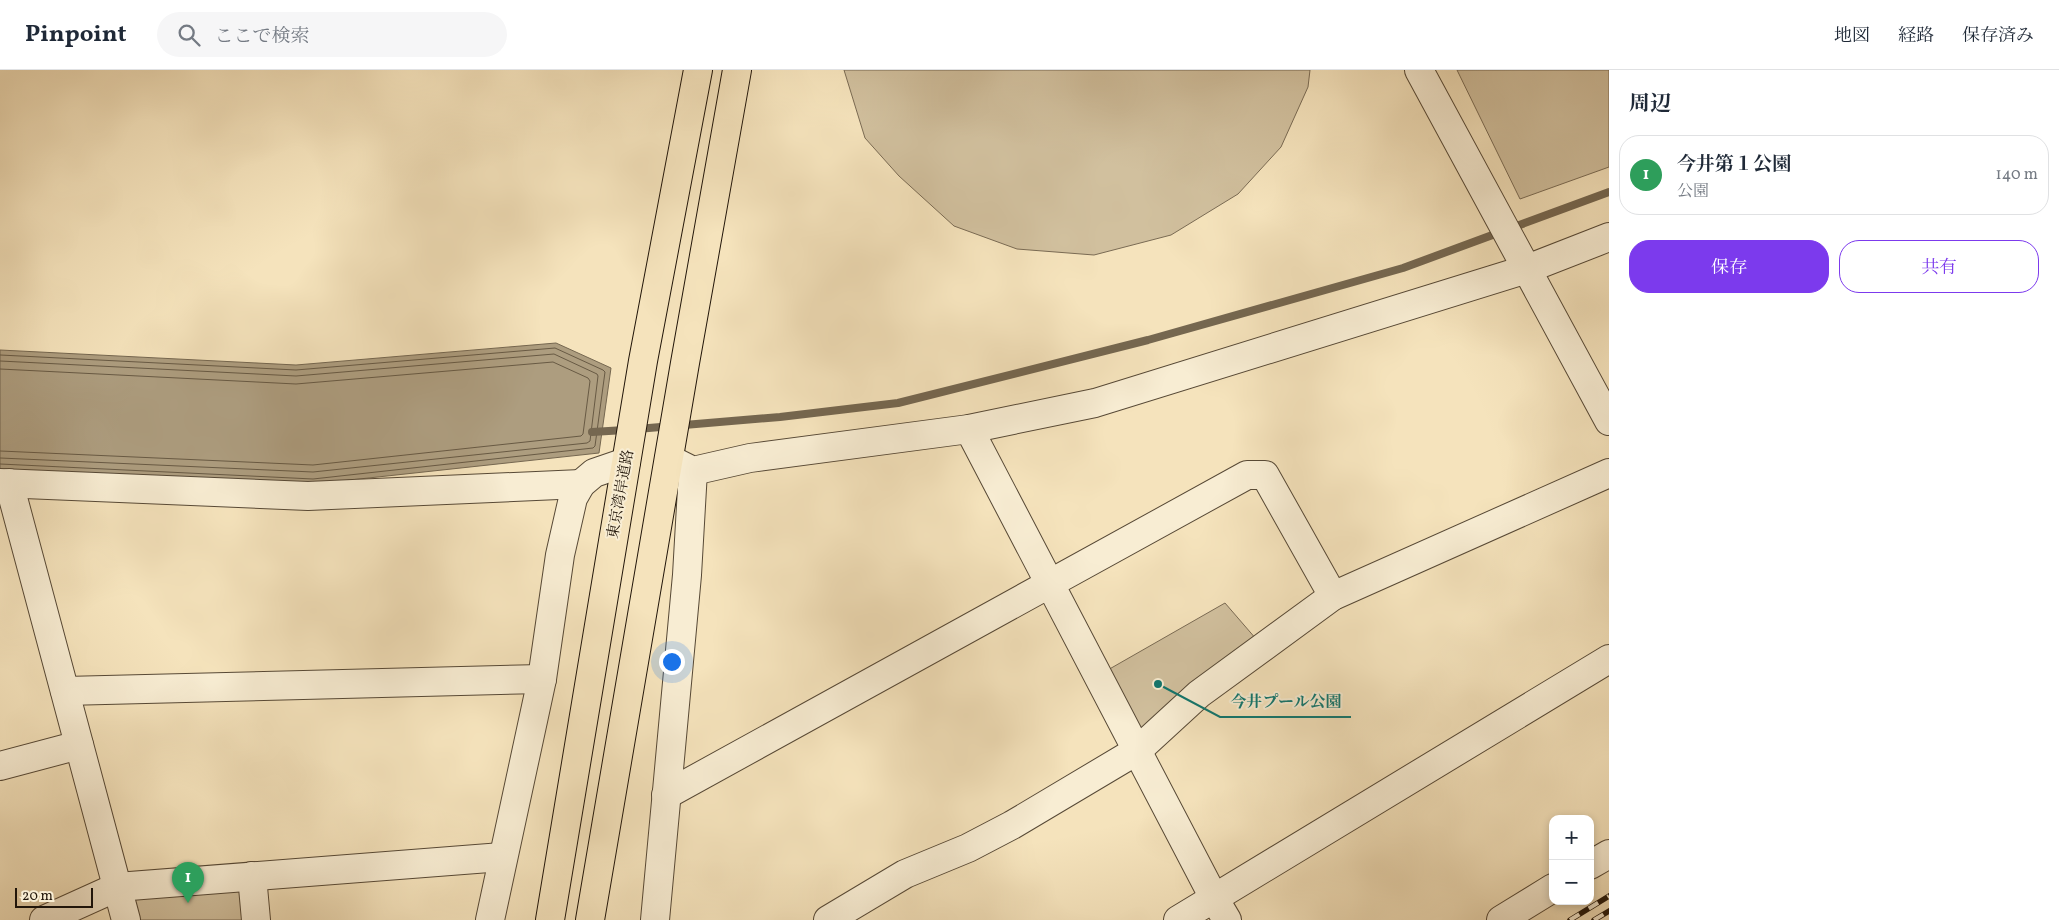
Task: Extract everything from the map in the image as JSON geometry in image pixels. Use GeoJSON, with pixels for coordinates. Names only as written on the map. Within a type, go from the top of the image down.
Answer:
{"type":"FeatureCollection","features":[{"type":"Feature","properties":{"kind":"highway","name":"東京湾岸道路"},"geometry":{"type":"LineString","coordinates":[[550,920],[643,360],[698,70]]}},
{"type":"Feature","properties":{"kind":"highway"},"geometry":{"type":"LineString","coordinates":[[590,920],[737,70]]}},
{"type":"Feature","properties":{"kind":"street"},"geometry":{"type":"LineString","coordinates":[[1419,70],[1609,421]]}},
{"type":"Feature","properties":{"kind":"street"},"geometry":{"type":"LineString","coordinates":[[669,463],[693,471],[750,458],[969,429],[1095,403],[1522,260],[1609,237]]}},
{"type":"Feature","properties":{"kind":"street"},"geometry":{"type":"LineString","coordinates":[[969,429],[1221,909]]}},
{"type":"Feature","properties":{"kind":"street"},"geometry":{"type":"LineString","coordinates":[[490,920],[502,857],[542,679],[560,555],[573,498],[581,484],[594,473],[627,455]]}},
{"type":"Feature","properties":{"kind":"street"},"geometry":{"type":"LineString","coordinates":[[655,920],[688,575],[693,471]]}},
{"type":"Feature","properties":{"kind":"street"},"geometry":{"type":"LineString","coordinates":[[828,920],[905,874],[968,848],[1012,825],[1138,750],[1199,694],[1333,596],[1609,474]]}},
{"type":"Feature","properties":{"kind":"street"},"geometry":{"type":"LineString","coordinates":[[666,795],[1247,475],[1265,475],[1333,596]]}},
{"type":"Feature","properties":{"kind":"street"},"geometry":{"type":"LineString","coordinates":[[126,920],[65,691],[5,483],[308,496],[581,484]]}},
{"type":"Feature","properties":{"kind":"street"},"geometry":{"type":"LineString","coordinates":[[1178,920],[1221,909],[1609,659]]}},
{"type":"Feature","properties":{"kind":"street"},"geometry":{"type":"LineString","coordinates":[[65,691],[542,679]]}},
{"type":"Feature","properties":{"kind":"street"},"geometry":{"type":"LineString","coordinates":[[0,766],[79,745]]}},
{"type":"Feature","properties":{"kind":"street"},"geometry":{"type":"LineString","coordinates":[[1594,863],[1609,854]]}},
{"type":"Feature","properties":{"kind":"street"},"geometry":{"type":"LineString","coordinates":[[44,920],[117,887],[502,857]]}},
{"type":"Feature","properties":{"kind":"street"},"geometry":{"type":"LineString","coordinates":[[252,876],[256,920]]}},
{"type":"Feature","properties":{"kind":"street"},"geometry":{"type":"LineString","coordinates":[[1502,920],[1549,891]]}},
{"type":"Feature","properties":{"kind":"shaded area"},"geometry":{"type":"Polygon","coordinates":[[[844,70],[1310,70],[1308,87],[1281,147],[1238,194],[1171,235],[1094,255],[1017,249],[954,226],[899,176],[865,138],[844,70]]]}},
{"type":"Feature","properties":{"kind":"shaded area"},"geometry":{"type":"Polygon","coordinates":[[[1457,70],[1609,70],[1609,167],[1520,199],[1457,70]]]}},
{"type":"Feature","properties":{"kind":"shaded area"},"geometry":{"type":"Polygon","coordinates":[[[1225,603],[1263,647],[1138,750],[1099,675],[1225,603]]]}},
{"type":"Feature","properties":{"kind":"shaded area"},"geometry":{"type":"Polygon","coordinates":[[[252,876],[256,920],[126,920],[117,887],[252,876]]]}},
{"type":"Feature","properties":{"kind":"water"},"geometry":{"type":"Polygon","coordinates":[[[556,343],[611,368],[599,453],[313,484],[0,469],[0,350],[296,365],[556,343]]]}},
{"type":"Feature","properties":{"kind":"waterway"},"geometry":{"type":"LineString","coordinates":[[637,429],[780,417],[898,403],[1148,340],[1403,268],[1609,192]]}},
{"type":"Feature","properties":{"kind":"waterway"},"geometry":{"type":"LineString","coordinates":[[592,432],[625,430]]}},
{"type":"Feature","properties":{"kind":"railway"},"geometry":{"type":"LineString","coordinates":[[1570,920],[1609,896]]}},
{"type":"Feature","properties":{"kind":"railway"},"geometry":{"type":"LineString","coordinates":[[1594,920],[1609,911]]}},
{"type":"Feature","properties":{"kind":"place","name":"今井プール公園"},"geometry":{"type":"Point","coordinates":[1158,684]}},
{"type":"Feature","properties":{"kind":"place","name":"今井第１公園"},"geometry":{"type":"Point","coordinates":[188,903]}}]}
